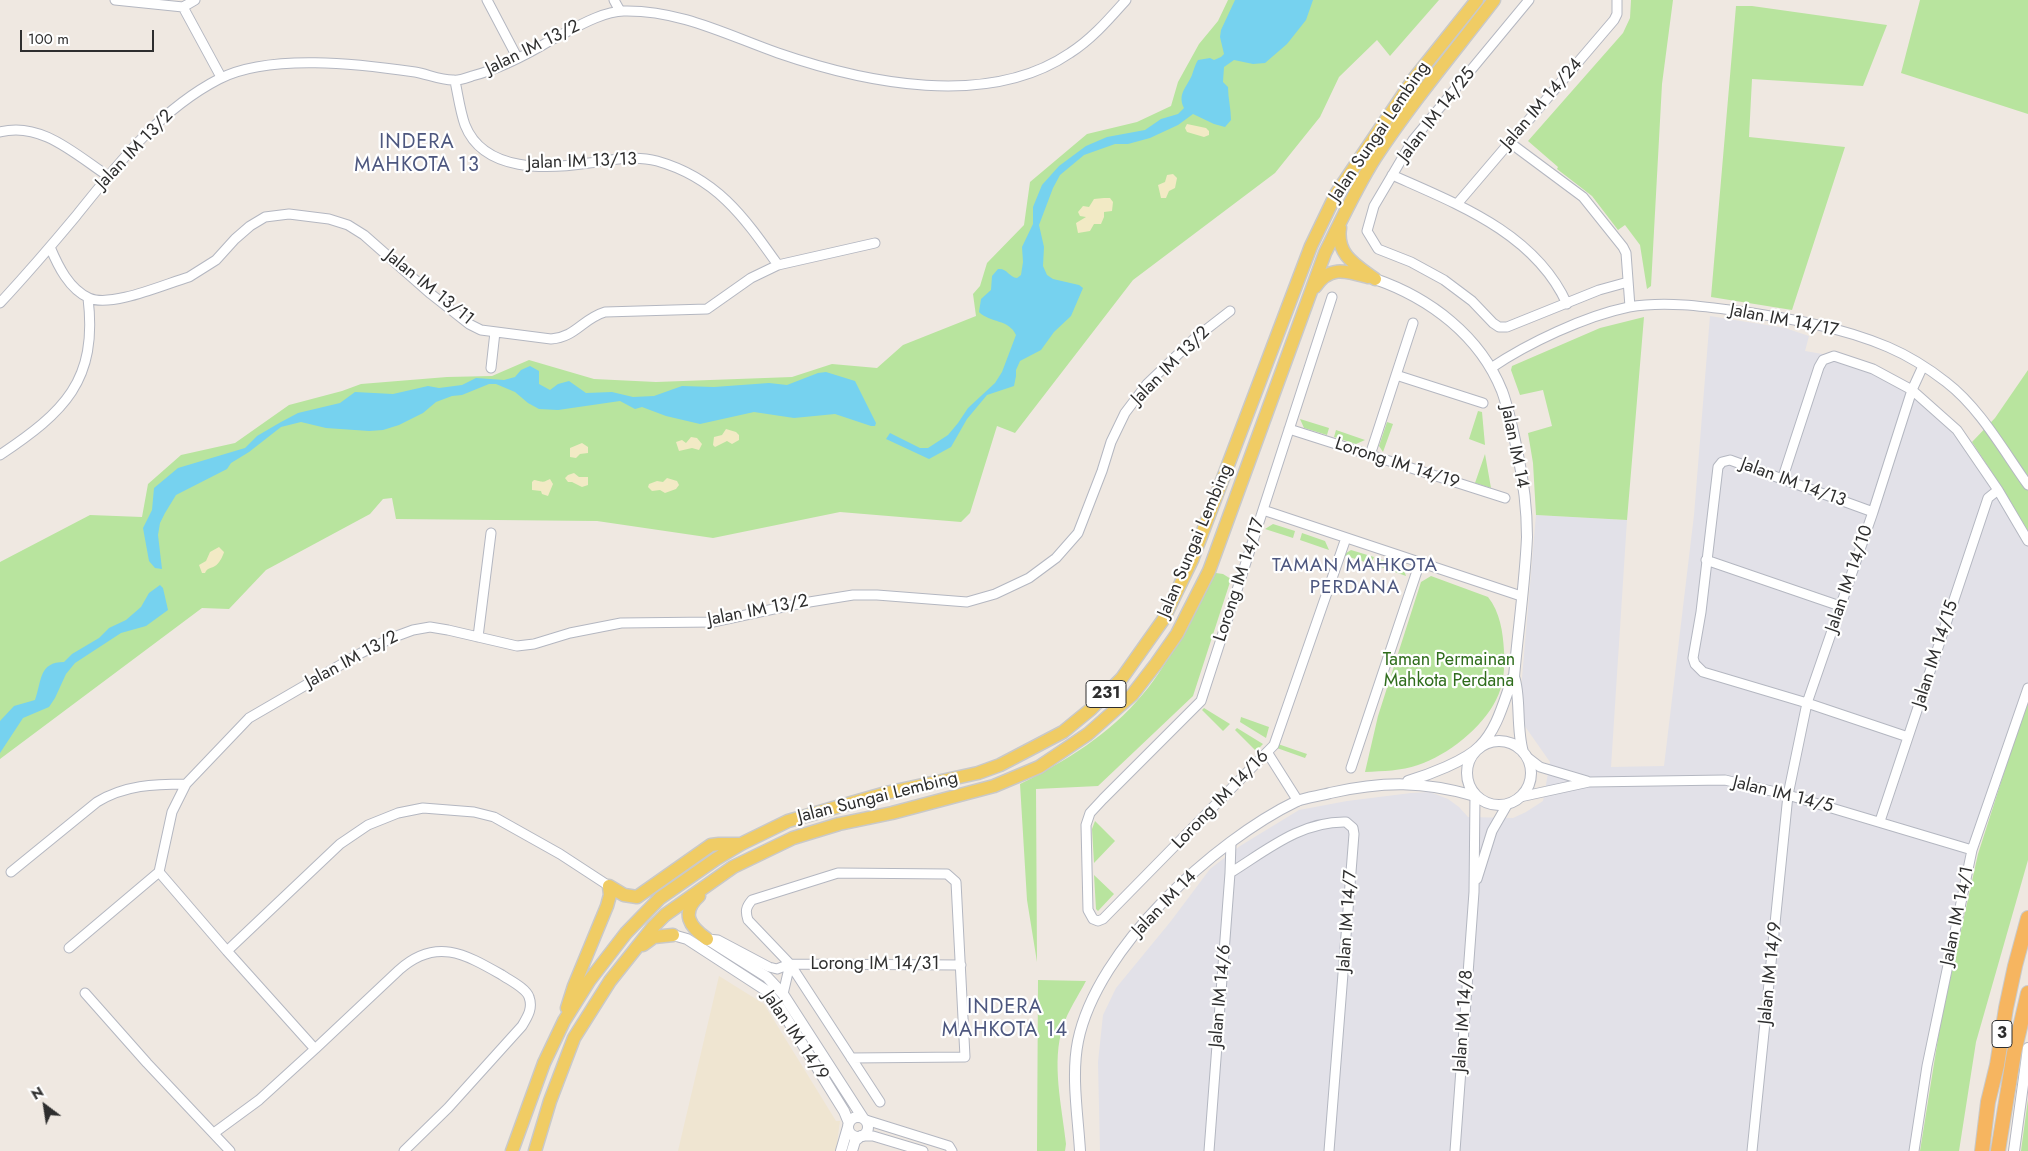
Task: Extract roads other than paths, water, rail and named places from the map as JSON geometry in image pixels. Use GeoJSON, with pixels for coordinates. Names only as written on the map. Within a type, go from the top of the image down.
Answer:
{"type":"FeatureCollection","features":[{"type":"Feature","properties":{"kind":"highway","name":"3"},"geometry":{"type":"LineString","coordinates":[[1982,1151],[1988,1102],[1997,1065],[2006,1008],[2028,918]]}},
{"type":"Feature","properties":{"kind":"highway","name":"3"},"geometry":{"type":"LineString","coordinates":[[1998,1151],[2014,1053],[2028,993]]}},
{"type":"Feature","properties":{"kind":"main road","name":"Jalan Sungai Lembing"},"geometry":{"type":"LineString","coordinates":[[512,1151],[544,1063],[564,1021],[589,981],[626,932],[660,898],[716,859],[741,844],[788,821],[886,793],[978,773],[1000,766],[1063,732],[1091,709],[1122,678],[1163,620],[1192,560],[1311,246],[1336,194],[1412,80],[1477,0]]}},
{"type":"Feature","properties":{"kind":"main road","name":"Jalan Sungai Lembing"},"geometry":{"type":"LineString","coordinates":[[534,1151],[550,1101],[574,1038],[610,981],[653,927],[665,915],[733,867],[793,838],[839,824],[892,813],[994,786],[1039,767],[1088,734],[1132,695],[1178,634],[1209,570],[1325,253],[1342,219],[1374,159],[1425,88],[1494,0]]}},
{"type":"Feature","properties":{"kind":"main road"},"geometry":{"type":"LineString","coordinates":[[1342,219],[1339,239],[1342,252],[1375,279]]}},
{"type":"Feature","properties":{"kind":"main road"},"geometry":{"type":"LineString","coordinates":[[1311,292],[1318,282],[1337,271],[1342,270],[1375,279]]}},
{"type":"Feature","properties":{"kind":"main road"},"geometry":{"type":"LineString","coordinates":[[609,886],[624,895],[637,897],[710,845],[741,844]]}},
{"type":"Feature","properties":{"kind":"main road"},"geometry":{"type":"LineString","coordinates":[[707,939],[691,926],[690,906],[693,901],[733,867]]}},
{"type":"Feature","properties":{"kind":"main road"},"geometry":{"type":"LineString","coordinates":[[564,1021],[574,986],[607,906],[610,895],[609,886]]}},
{"type":"Feature","properties":{"kind":"main road"},"geometry":{"type":"LineString","coordinates":[[632,953],[654,937],[666,934],[673,935]]}},
{"type":"Feature","properties":{"kind":"street"},"geometry":{"type":"LineString","coordinates":[[115,0],[183,8],[195,0]]}},
{"type":"Feature","properties":{"kind":"street"},"geometry":{"type":"LineString","coordinates":[[487,0],[518,58]]}},
{"type":"Feature","properties":{"kind":"street"},"geometry":{"type":"LineString","coordinates":[[614,0],[620,11]]}},
{"type":"Feature","properties":{"kind":"street","name":"Jalan IM 13/2"},"geometry":{"type":"LineString","coordinates":[[0,303],[50,247],[108,176],[158,123],[174,109],[221,77],[241,70],[271,64],[295,62],[352,65],[414,72],[455,81],[486,73],[583,24],[620,11],[657,12],[676,16],[780,54],[846,73],[918,85],[940,86],[994,82],[1017,78],[1045,67],[1069,54],[1089,39],[1126,0]]}},
{"type":"Feature","properties":{"kind":"street","name":"Jalan IM 14/25"},"geometry":{"type":"LineString","coordinates":[[1529,0],[1413,140],[1374,206],[1367,231],[1373,244],[1378,248],[1411,262],[1444,280],[1472,301],[1499,327],[1508,327],[1566,304]]}},
{"type":"Feature","properties":{"kind":"street","name":"Jalan IM 14/24"},"geometry":{"type":"LineString","coordinates":[[1457,204],[1614,20],[1617,14],[1617,0]]}},
{"type":"Feature","properties":{"kind":"street"},"geometry":{"type":"LineString","coordinates":[[183,8],[221,77]]}},
{"type":"Feature","properties":{"kind":"street","name":"Jalan IM 13/13"},"geometry":{"type":"LineString","coordinates":[[455,81],[465,125],[470,135],[493,155],[509,162],[532,167],[572,165],[626,158],[637,159],[656,161],[693,174],[723,196],[738,212],[778,265]]}},
{"type":"Feature","properties":{"kind":"street"},"geometry":{"type":"LineString","coordinates":[[0,132],[20,129],[40,133],[108,176]]}},
{"type":"Feature","properties":{"kind":"street"},"geometry":{"type":"LineString","coordinates":[[1509,142],[1585,200],[1625,250],[1630,307]]}},
{"type":"Feature","properties":{"kind":"street"},"geometry":{"type":"LineString","coordinates":[[1392,175],[1457,204],[1498,227],[1523,246],[1559,287],[1566,304],[1599,290],[1628,282]]}},
{"type":"Feature","properties":{"kind":"street","name":"Jalan IM 13/11"},"geometry":{"type":"LineString","coordinates":[[88,298],[104,301],[121,299],[189,277],[216,260],[235,238],[250,226],[265,217],[289,214],[329,219],[348,224],[364,235],[431,294],[469,324],[482,330],[536,338],[559,338],[577,330],[593,316],[605,312],[701,311],[713,306],[751,278],[778,265],[875,243]]}},
{"type":"Feature","properties":{"kind":"street"},"geometry":{"type":"LineString","coordinates":[[0,456],[40,427],[63,405],[82,374],[89,340],[90,315],[88,298],[69,282],[58,266],[50,247]]}},
{"type":"Feature","properties":{"kind":"street","name":"Jalan IM 14"},"geometry":{"type":"LineString","coordinates":[[1375,279],[1414,296],[1440,312],[1472,341],[1491,368],[1505,398],[1522,479],[1527,534],[1514,677]]}},
{"type":"Feature","properties":{"kind":"street","name":"Lorong IM 14/17"},"geometry":{"type":"LineString","coordinates":[[1095,921],[1090,916],[1088,910],[1086,825],[1092,810],[1201,702],[1332,296]]}},
{"type":"Feature","properties":{"kind":"street","name":"Jalan IM 14/17"},"geometry":{"type":"LineString","coordinates":[[1491,368],[1505,359],[1566,329],[1606,313],[1630,307],[1654,305],[1694,306],[1792,320],[1869,339],[1909,357],[1923,366],[1957,391],[1968,402],[2028,485]]}},
{"type":"Feature","properties":{"kind":"street","name":"Jalan IM 13/2"},"geometry":{"type":"LineString","coordinates":[[159,872],[172,812],[186,784],[249,718],[354,658],[394,637],[413,630],[430,627],[517,646],[534,644],[570,633],[621,623],[713,622],[845,596],[877,595],[967,602],[995,594],[1045,568],[1078,533],[1111,442],[1125,413],[1147,384],[1194,339],[1230,311]]}},
{"type":"Feature","properties":{"kind":"street"},"geometry":{"type":"LineString","coordinates":[[1370,455],[1413,323]]}},
{"type":"Feature","properties":{"kind":"street"},"geometry":{"type":"LineString","coordinates":[[492,368],[496,332]]}},
{"type":"Feature","properties":{"kind":"street"},"geometry":{"type":"LineString","coordinates":[[1782,480],[1819,367],[1823,360],[1834,356],[1872,369],[1912,390],[1957,430],[1998,490],[2028,541]]}},
{"type":"Feature","properties":{"kind":"street","name":"Jalan IM 14/10"},"geometry":{"type":"LineString","coordinates":[[1788,795],[1807,703],[1873,512],[1912,390],[1923,366]]}},
{"type":"Feature","properties":{"kind":"street"},"geometry":{"type":"LineString","coordinates":[[1396,375],[1483,403]]}},
{"type":"Feature","properties":{"kind":"street","name":"Lorong IM 14/19"},"geometry":{"type":"LineString","coordinates":[[1289,428],[1505,498]]}},
{"type":"Feature","properties":{"kind":"street","name":"Jalan IM 14/13"},"geometry":{"type":"LineString","coordinates":[[1706,560],[1718,467],[1722,462],[1730,460],[1873,512]]}},
{"type":"Feature","properties":{"kind":"street","name":"Jalan IM 14/15"},"geometry":{"type":"LineString","coordinates":[[1880,821],[1988,498],[1998,490]]}},
{"type":"Feature","properties":{"kind":"street"},"geometry":{"type":"LineString","coordinates":[[1263,510],[1521,596]]}},
{"type":"Feature","properties":{"kind":"street"},"geometry":{"type":"LineString","coordinates":[[478,636],[491,533]]}},
{"type":"Feature","properties":{"kind":"street","name":"Lorong IM 14/16"},"geometry":{"type":"LineString","coordinates":[[1095,921],[1101,921],[1107,916],[1274,745],[1346,538]]}},
{"type":"Feature","properties":{"kind":"street"},"geometry":{"type":"LineString","coordinates":[[1840,606],[1706,560],[1701,612],[1693,658],[1694,664],[1703,672],[1908,736]]}},
{"type":"Feature","properties":{"kind":"street"},"geometry":{"type":"LineString","coordinates":[[1351,768],[1420,562]]}},
{"type":"Feature","properties":{"kind":"street"},"geometry":{"type":"LineString","coordinates":[[1475,796],[1467,782],[1466,774],[1470,758],[1480,747],[1501,711],[1514,677]]}},
{"type":"Feature","properties":{"kind":"street"},"geometry":{"type":"LineString","coordinates":[[1514,677],[1517,695],[1518,732],[1531,771],[1525,792],[1520,797]]}},
{"type":"Feature","properties":{"kind":"street","name":"Jalan IM 14/1"},"geometry":{"type":"LineString","coordinates":[[1914,1151],[1927,1066],[1972,850],[2028,688]]}},
{"type":"Feature","properties":{"kind":"street"},"geometry":{"type":"LineString","coordinates":[[1402,783],[1436,771],[1492,742],[1506,742],[1518,747],[1540,767],[1589,782]]}},
{"type":"Feature","properties":{"kind":"street"},"geometry":{"type":"LineString","coordinates":[[1267,752],[1298,801]]}},
{"type":"Feature","properties":{"kind":"street","name":"Jalan IM 14/5"},"geometry":{"type":"LineString","coordinates":[[1589,782],[1725,780],[1788,795],[1880,821],[1972,850]]}},
{"type":"Feature","properties":{"kind":"street"},"geometry":{"type":"LineString","coordinates":[[1402,783],[1441,787],[1475,796],[1492,805],[1507,804],[1520,797],[1589,782]]}},
{"type":"Feature","properties":{"kind":"street","name":"Jalan IM 14"},"geometry":{"type":"LineString","coordinates":[[1080,1151],[1076,1072],[1078,1042],[1086,1016],[1099,985],[1126,944],[1160,905],[1195,871],[1231,842],[1298,801],[1350,788],[1402,783]]}},
{"type":"Feature","properties":{"kind":"street"},"geometry":{"type":"LineString","coordinates":[[11,872],[97,802],[109,795],[146,785],[186,784]]}},
{"type":"Feature","properties":{"kind":"street","name":"Jalan IM 14/9"},"geometry":{"type":"LineString","coordinates":[[1752,1151],[1788,795]]}},
{"type":"Feature","properties":{"kind":"street","name":"Jalan IM 14/8"},"geometry":{"type":"LineString","coordinates":[[1454,1151],[1474,892],[1475,796]]}},
{"type":"Feature","properties":{"kind":"street","name":"Jalan IM 14/8"},"geometry":{"type":"LineString","coordinates":[[1474,892],[1492,831],[1507,804]]}},
{"type":"Feature","properties":{"kind":"street"},"geometry":{"type":"LineString","coordinates":[[227,951],[340,844],[368,825],[398,812],[423,808],[474,812],[494,817],[560,854],[609,886]]}},
{"type":"Feature","properties":{"kind":"street","name":"Jalan IM 14/7"},"geometry":{"type":"LineString","coordinates":[[1230,873],[1290,834],[1303,829],[1340,822],[1346,822],[1353,828],[1342,1002],[1328,1151]]}},
{"type":"Feature","properties":{"kind":"street","name":"Jalan IM 14/6"},"geometry":{"type":"LineString","coordinates":[[1208,1151],[1231,842]]}},
{"type":"Feature","properties":{"kind":"street"},"geometry":{"type":"LineString","coordinates":[[69,948],[159,872],[315,1049]]}},
{"type":"Feature","properties":{"kind":"street"},"geometry":{"type":"LineString","coordinates":[[851,1058],[966,1057],[956,882],[947,874],[838,873],[752,900],[747,905],[745,913],[748,920],[790,964],[851,1058],[880,1102]]}},
{"type":"Feature","properties":{"kind":"street","name":"Jalan IM 14/9"},"geometry":{"type":"LineString","coordinates":[[673,935],[687,939],[767,990],[844,1111],[848,1125]]}},
{"type":"Feature","properties":{"kind":"street","name":"Jalan IM 14/9"},"geometry":{"type":"LineString","coordinates":[[707,939],[767,977],[783,994],[864,1119]]}},
{"type":"Feature","properties":{"kind":"street","name":"Lorong IM 14/31"},"geometry":{"type":"LineString","coordinates":[[707,939],[718,940],[769,967],[777,969],[790,964],[961,965]]}},
{"type":"Feature","properties":{"kind":"street"},"geometry":{"type":"LineString","coordinates":[[214,1134],[259,1100],[409,961],[421,954],[436,952],[454,952],[469,956],[526,992],[529,999],[530,1013],[522,1026],[448,1108],[404,1151]]}},
{"type":"Feature","properties":{"kind":"street"},"geometry":{"type":"LineString","coordinates":[[783,994],[790,964]]}},
{"type":"Feature","properties":{"kind":"street"},"geometry":{"type":"LineString","coordinates":[[84,993],[230,1151]]}},
{"type":"Feature","properties":{"kind":"street"},"geometry":{"type":"LineString","coordinates":[[2014,1151],[2028,1048]]}},
{"type":"Feature","properties":{"kind":"street"},"geometry":{"type":"LineString","coordinates":[[841,1151],[848,1125],[853,1118],[864,1119],[949,1146],[952,1151]]}},
{"type":"Feature","properties":{"kind":"street"},"geometry":{"type":"LineString","coordinates":[[852,1151],[855,1141],[868,1129],[864,1119]]}},
{"type":"Feature","properties":{"kind":"street"},"geometry":{"type":"LineString","coordinates":[[848,1125],[854,1136],[873,1136],[923,1151]]}},
{"type":"Feature","properties":{"kind":"water"},"geometry":{"type":"Polygon","coordinates":[[[1235,0],[1313,0],[1306,20],[1287,44],[1265,63],[1253,64],[1234,60],[1224,67],[1223,82],[1228,87],[1231,120],[1225,127],[1193,114],[1178,125],[1150,138],[1128,144],[1115,144],[1084,155],[1060,175],[1039,225],[1044,247],[1043,266],[1047,275],[1053,279],[1079,285],[1083,288],[1071,316],[1054,332],[1041,350],[1020,361],[1016,370],[1014,386],[987,395],[967,419],[951,447],[929,459],[886,439],[890,433],[920,448],[928,448],[948,435],[968,408],[995,383],[1002,372],[1016,335],[1009,326],[988,318],[979,312],[981,299],[991,290],[992,276],[998,269],[1004,270],[1017,278],[1021,275],[1023,262],[1022,247],[1033,224],[1033,207],[1042,185],[1059,166],[1086,146],[1107,137],[1145,130],[1161,119],[1178,114],[1184,108],[1182,95],[1198,60],[1210,58],[1214,60],[1224,54],[1220,37],[1221,30],[1235,0]]]}},
{"type":"Feature","properties":{"kind":"water"},"geometry":{"type":"Polygon","coordinates":[[[530,366],[539,371],[539,384],[550,390],[558,384],[569,381],[586,393],[612,392],[633,397],[654,396],[682,386],[714,387],[769,383],[787,385],[818,373],[826,372],[855,381],[876,423],[875,426],[871,426],[835,414],[794,418],[754,412],[700,424],[666,416],[642,407],[635,409],[620,401],[558,410],[539,409],[515,392],[496,384],[489,384],[462,395],[452,396],[436,402],[423,413],[399,425],[383,430],[326,428],[301,422],[281,427],[249,452],[231,463],[227,469],[176,495],[160,523],[158,535],[162,569],[155,568],[149,561],[143,528],[152,510],[154,488],[178,468],[245,448],[257,436],[298,413],[340,403],[355,392],[393,394],[428,386],[439,388],[462,385],[476,378],[504,380],[515,377],[521,370],[530,366]]]}},
{"type":"Feature","properties":{"kind":"water"},"geometry":{"type":"Polygon","coordinates":[[[160,585],[163,588],[168,610],[146,626],[121,633],[75,663],[66,674],[49,707],[23,718],[0,753],[0,721],[14,706],[35,700],[46,669],[50,665],[64,662],[72,654],[99,638],[109,628],[126,620],[141,607],[149,593],[160,585]]]}},
{"type":"Feature","properties":{"kind":"district","name":"INDERA MAHKOTA 13"},"geometry":{"type":"Point","coordinates":[417,154]}},
{"type":"Feature","properties":{"kind":"district","name":"TAMAN MAHKOTA PERDANA"},"geometry":{"type":"Point","coordinates":[1355,577]}},
{"type":"Feature","properties":{"kind":"district","name":"INDERA MAHKOTA 14"},"geometry":{"type":"Point","coordinates":[1005,1020]}},
{"type":"Feature","properties":{"kind":"park label","name":"Taman Permainan Mahkota Perdana"},"geometry":{"type":"Point","coordinates":[1449,671]}}]}
